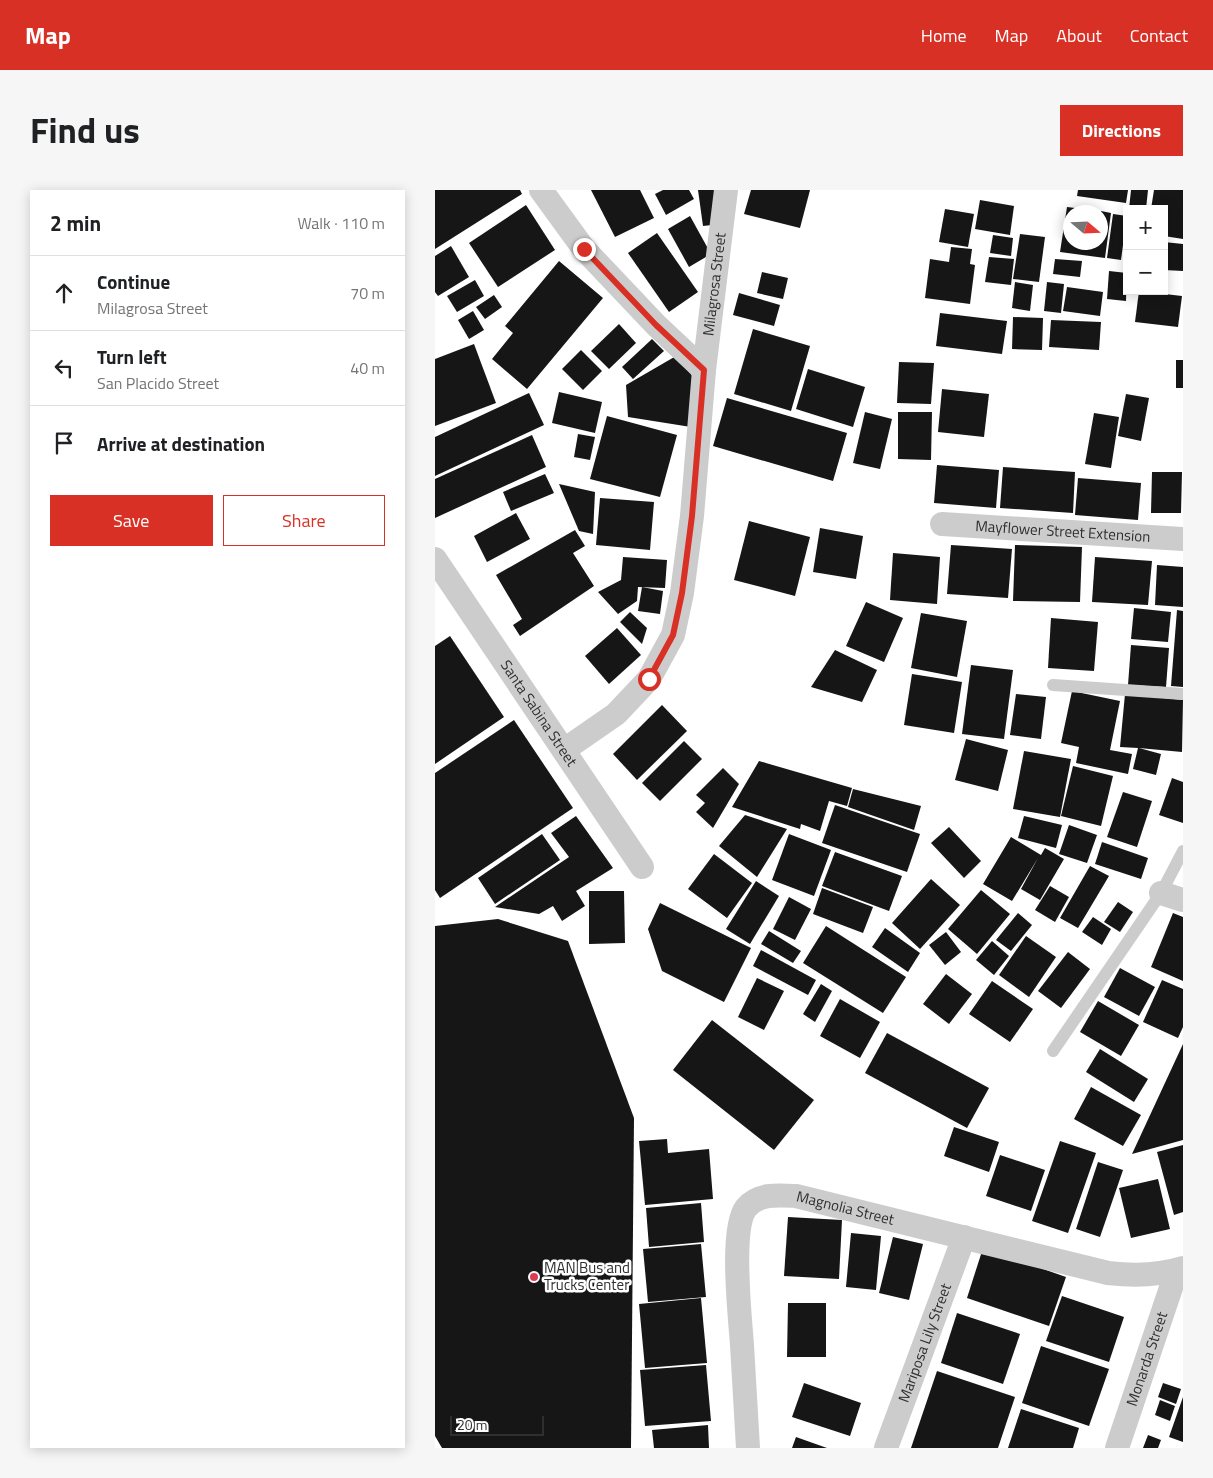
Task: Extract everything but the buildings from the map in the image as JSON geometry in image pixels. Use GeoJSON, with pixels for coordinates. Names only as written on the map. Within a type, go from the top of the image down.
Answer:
{"type":"FeatureCollection","features":[{"type":"Feature","properties":{"kind":"street"},"geometry":{"type":"LineString","coordinates":[[541,190],[584,249],[656,325],[704,370]]}},
{"type":"Feature","properties":{"kind":"street","name":"Milagrosa Street"},"geometry":{"type":"LineString","coordinates":[[564,750],[616,714],[636,693],[649,679],[673,635],[682,593],[692,516],[704,370],[726,190]]}},
{"type":"Feature","properties":{"kind":"street","name":"Mayflower Street Extension"},"geometry":{"type":"LineString","coordinates":[[942,524],[1183,539]]}},
{"type":"Feature","properties":{"kind":"street","name":"Santa Sabina Street"},"geometry":{"type":"LineString","coordinates":[[435,560],[642,867]]}},
{"type":"Feature","properties":{"kind":"street","name":"Magnolia Street"},"geometry":{"type":"LineString","coordinates":[[748,1448],[737,1261],[739,1230],[745,1209],[757,1199],[776,1195],[796,1196],[1129,1276],[1180,1269]]}},
{"type":"Feature","properties":{"kind":"street","name":"Mariposa Lily Street"},"geometry":{"type":"LineString","coordinates":[[886,1448],[964,1237]]}},
{"type":"Feature","properties":{"kind":"street","name":"Monarda Street"},"geometry":{"type":"LineString","coordinates":[[1117,1448],[1180,1269]]}},
{"type":"Feature","properties":{"kind":"lane"},"geometry":{"type":"LineString","coordinates":[[1053,685],[1183,694]]}},
{"type":"Feature","properties":{"kind":"lane"},"geometry":{"type":"LineString","coordinates":[[1053,1051],[1172,897],[1183,851]]}},
{"type":"Feature","properties":{"kind":"place","name":"MAN Bus and Trucks Center"},"geometry":{"type":"Point","coordinates":[534,1277]}},
{"type":"Feature","properties":{"kind":"route"},"geometry":{"type":"LineString","coordinates":[[584,249],[656,325],[704,370],[692,516],[682,593],[673,635],[649,679]]}}]}
